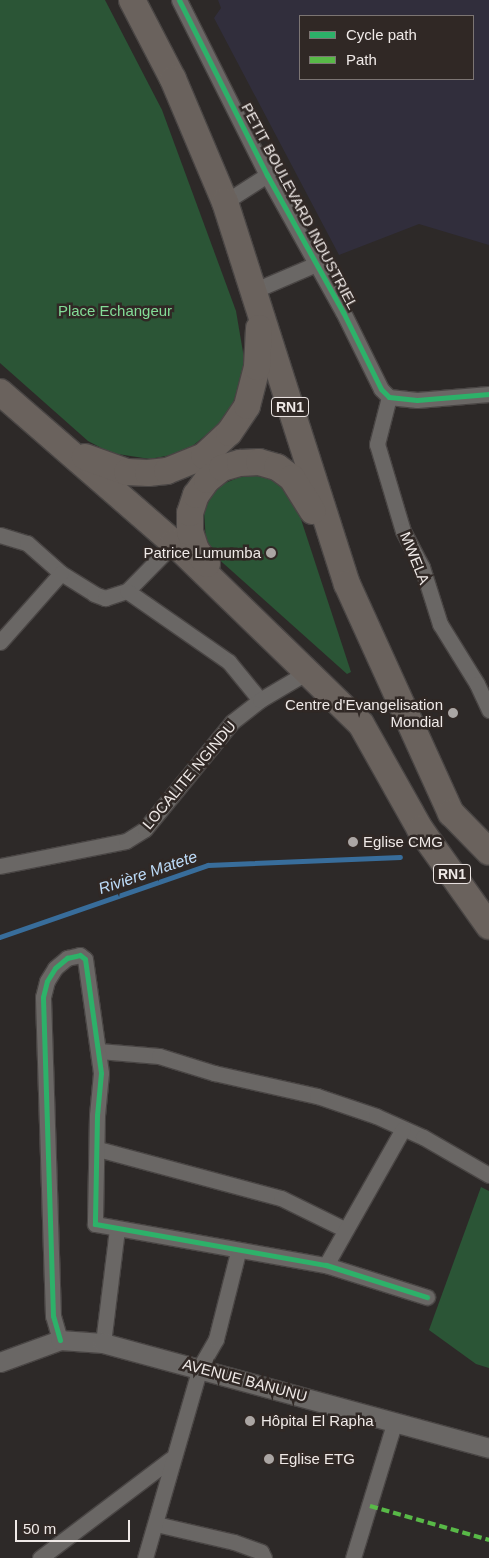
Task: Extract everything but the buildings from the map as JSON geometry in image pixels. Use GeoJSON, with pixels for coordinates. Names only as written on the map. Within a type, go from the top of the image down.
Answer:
{"type":"FeatureCollection","features":[{"type":"Feature","properties":{"kind":"highway","name":"RN1"},"geometry":{"type":"LineString","coordinates":[[132,0],[173,79],[225,202],[347,584],[451,813],[489,873]]}},
{"type":"Feature","properties":{"kind":"highway"},"geometry":{"type":"LineString","coordinates":[[46,432],[82,456],[128,472],[167,471],[204,456],[229,433],[247,406],[257,367],[256,299]]}},
{"type":"Feature","properties":{"kind":"highway","name":"RN1"},"geometry":{"type":"LineString","coordinates":[[0,392],[174,543],[249,613],[361,724],[420,829],[487,923]]}},
{"type":"Feature","properties":{"kind":"highway"},"geometry":{"type":"LineString","coordinates":[[249,613],[196,550],[190,532],[190,513],[202,487],[222,468],[240,463],[259,462],[277,468],[292,478],[304,492],[347,584]]}},
{"type":"Feature","properties":{"kind":"highway"},"geometry":{"type":"LineString","coordinates":[[451,813],[489,852]]}},
{"type":"Feature","properties":{"kind":"street","name":"PETIT BOULEVARD INDUSTRIEL"},"geometry":{"type":"LineString","coordinates":[[179,0],[267,176],[316,264],[381,389],[389,396]]}},
{"type":"Feature","properties":{"kind":"street"},"geometry":{"type":"LineString","coordinates":[[225,202],[267,176]]}},
{"type":"Feature","properties":{"kind":"street"},"geometry":{"type":"LineString","coordinates":[[256,299],[316,264]]}},
{"type":"Feature","properties":{"kind":"street"},"geometry":{"type":"LineString","coordinates":[[389,396],[417,400],[489,394]]}},
{"type":"Feature","properties":{"kind":"street","name":"MWELA"},"geometry":{"type":"LineString","coordinates":[[389,396],[377,444],[404,531],[422,567],[440,624],[477,684],[489,710]]}},
{"type":"Feature","properties":{"kind":"street"},"geometry":{"type":"LineString","coordinates":[[0,535],[27,543],[61,573],[94,594],[105,598],[127,591],[174,543]]}},
{"type":"Feature","properties":{"kind":"street"},"geometry":{"type":"LineString","coordinates":[[0,642],[61,573]]}},
{"type":"Feature","properties":{"kind":"street"},"geometry":{"type":"LineString","coordinates":[[127,591],[229,662],[260,700]]}},
{"type":"Feature","properties":{"kind":"street","name":"LOCALITE NGINDU"},"geometry":{"type":"LineString","coordinates":[[0,866],[126,841],[145,829],[232,722],[260,700],[308,672]]}},
{"type":"Feature","properties":{"kind":"street"},"geometry":{"type":"LineString","coordinates":[[60,1340],[54,1316],[43,997],[47,981],[67,958],[80,955],[85,959],[99,1051],[95,1224],[238,1252],[326,1265],[427,1297]]}},
{"type":"Feature","properties":{"kind":"street"},"geometry":{"type":"LineString","coordinates":[[99,1051],[159,1056],[214,1073],[318,1096],[376,1116],[423,1137],[489,1175]]}},
{"type":"Feature","properties":{"kind":"street"},"geometry":{"type":"LineString","coordinates":[[326,1265],[403,1129]]}},
{"type":"Feature","properties":{"kind":"street"},"geometry":{"type":"LineString","coordinates":[[98,1149],[281,1198],[346,1230]]}},
{"type":"Feature","properties":{"kind":"street"},"geometry":{"type":"LineString","coordinates":[[104,1343],[117,1229]]}},
{"type":"Feature","properties":{"kind":"street"},"geometry":{"type":"LineString","coordinates":[[145,1558],[156,1524],[171,1459],[200,1367],[216,1339],[238,1252]]}},
{"type":"Feature","properties":{"kind":"street","name":"AVENUE BANUNU"},"geometry":{"type":"LineString","coordinates":[[1,1359],[60,1340],[104,1343],[200,1367],[489,1448]]}},
{"type":"Feature","properties":{"kind":"street"},"geometry":{"type":"LineString","coordinates":[[354,1558],[394,1421]]}},
{"type":"Feature","properties":{"kind":"street"},"geometry":{"type":"LineString","coordinates":[[40,1558],[171,1459]]}},
{"type":"Feature","properties":{"kind":"street"},"geometry":{"type":"LineString","coordinates":[[156,1524],[234,1542],[261,1552],[264,1558]]}},
{"type":"Feature","properties":{"kind":"shaded area"},"geometry":{"type":"Polygon","coordinates":[[[218,0],[489,0],[489,245],[419,224],[339,255],[214,18],[221,8],[218,0]]]}},
{"type":"Feature","properties":{"kind":"green space","name":"Place Echangeur"},"geometry":{"type":"Polygon","coordinates":[[[0,0],[105,0],[162,110],[236,311],[245,364],[233,403],[222,422],[190,448],[171,455],[150,459],[111,453],[88,441],[0,363],[0,0]]]}},
{"type":"Feature","properties":{"kind":"green space"},"geometry":{"type":"Polygon","coordinates":[[[248,474],[276,480],[295,501],[351,672],[347,674],[214,555],[206,541],[204,511],[210,496],[220,485],[248,474]]]}},
{"type":"Feature","properties":{"kind":"green space"},"geometry":{"type":"Polygon","coordinates":[[[481,1187],[489,1191],[489,1368],[476,1364],[429,1330],[481,1187]]]}},
{"type":"Feature","properties":{"kind":"waterway","name":"Rivière Matete"},"geometry":{"type":"LineString","coordinates":[[0,937],[208,865],[400,857]]}},
{"type":"Feature","properties":{"kind":"marked path"},"geometry":{"type":"LineString","coordinates":[[370,1506],[489,1540]]}},
{"type":"Feature","properties":{"kind":"cycle path"},"geometry":{"type":"LineString","coordinates":[[179,0],[267,175],[343,312],[381,389],[389,397],[417,400],[489,394]]}},
{"type":"Feature","properties":{"kind":"cycle path"},"geometry":{"type":"LineString","coordinates":[[60,1340],[53,1316],[43,997],[47,981],[55,968],[67,958],[80,955],[85,959],[101,1073],[97,1115],[95,1224],[326,1265],[427,1297]]}},
{"type":"Feature","properties":{"kind":"place","name":"Patrice Lumumba"},"geometry":{"type":"Point","coordinates":[271,553]}},
{"type":"Feature","properties":{"kind":"place","name":"Centre d'Evangelisation Mondial"},"geometry":{"type":"Point","coordinates":[453,713]}},
{"type":"Feature","properties":{"kind":"place","name":"Eglise CMG"},"geometry":{"type":"Point","coordinates":[353,842]}},
{"type":"Feature","properties":{"kind":"place","name":"Hôpital El Rapha"},"geometry":{"type":"Point","coordinates":[250,1421]}},
{"type":"Feature","properties":{"kind":"place","name":"Eglise ETG"},"geometry":{"type":"Point","coordinates":[269,1459]}}]}
